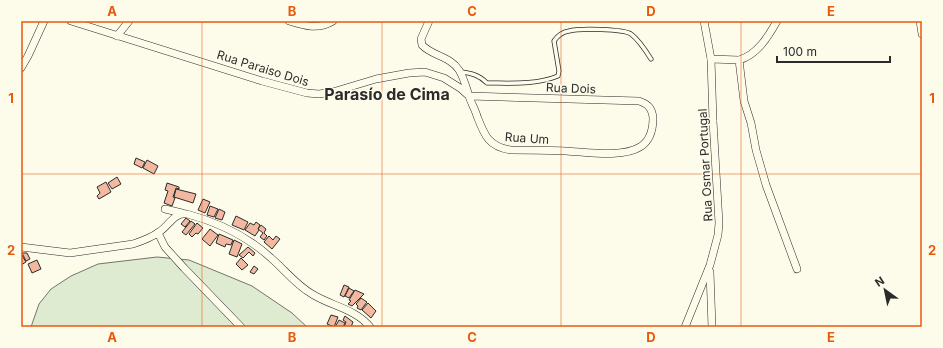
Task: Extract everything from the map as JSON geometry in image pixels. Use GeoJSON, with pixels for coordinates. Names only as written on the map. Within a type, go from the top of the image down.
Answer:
{"type":"FeatureCollection","features":[{"type":"Feature","properties":{"kind":"street"},"geometry":{"type":"LineString","coordinates":[[21,68],[44,21]]}},
{"type":"Feature","properties":{"kind":"street","name":"Rua Paraiso Dois"},"geometry":{"type":"LineString","coordinates":[[72,21],[262,80],[313,94],[336,91],[376,79],[417,72],[430,73],[444,78],[460,88],[469,96]]}},
{"type":"Feature","properties":{"kind":"street"},"geometry":{"type":"LineString","coordinates":[[117,36],[129,21]]}},
{"type":"Feature","properties":{"kind":"street"},"geometry":{"type":"LineString","coordinates":[[289,21],[318,27],[334,21]]}},
{"type":"Feature","properties":{"kind":"street","name":"Rua Um"},"geometry":{"type":"LineString","coordinates":[[429,21],[421,38],[422,45],[427,50],[453,63],[460,72],[485,136],[494,144],[505,149],[625,152],[638,148],[644,144],[653,126]]}},
{"type":"Feature","properties":{"kind":"street","name":"Rua Osmar Portugal"},"geometry":{"type":"LineString","coordinates":[[685,327],[710,266],[720,223],[713,121],[711,59],[704,21]]}},
{"type":"Feature","properties":{"kind":"street"},"geometry":{"type":"LineString","coordinates":[[711,59],[739,60],[748,56],[757,49],[777,21]]}},
{"type":"Feature","properties":{"kind":"street"},"geometry":{"type":"LineString","coordinates":[[920,21],[922,34]]}},
{"type":"Feature","properties":{"kind":"street"},"geometry":{"type":"LineString","coordinates":[[739,60],[744,101],[751,123],[758,157],[766,185],[797,269]]}},
{"type":"Feature","properties":{"kind":"street","name":"Rua Dois"},"geometry":{"type":"LineString","coordinates":[[469,96],[639,100],[647,104],[652,110],[653,126]]}},
{"type":"Feature","properties":{"kind":"street"},"geometry":{"type":"LineString","coordinates":[[165,209],[182,213],[237,234],[269,256],[294,281],[308,292],[359,316],[370,327]]}},
{"type":"Feature","properties":{"kind":"street"},"geometry":{"type":"LineString","coordinates":[[21,247],[78,253],[133,244],[142,242],[158,233],[182,213]]}},
{"type":"Feature","properties":{"kind":"street"},"geometry":{"type":"LineString","coordinates":[[158,233],[165,247],[241,327]]}},
{"type":"Feature","properties":{"kind":"street"},"geometry":{"type":"LineString","coordinates":[[710,266],[712,327]]}},
{"type":"Feature","properties":{"kind":"lane"},"geometry":{"type":"LineString","coordinates":[[460,72],[471,73],[487,83],[529,83],[549,80],[558,76],[559,71],[554,41],[559,35],[578,29],[616,31],[631,34],[651,59]]}},
{"type":"Feature","properties":{"kind":"green space"},"geometry":{"type":"Polygon","coordinates":[[[157,257],[189,260],[252,286],[292,313],[307,327],[31,327],[39,304],[51,289],[71,276],[98,264],[157,257]]]}},
{"type":"Feature","properties":{"kind":"building"},"geometry":{"type":"Polygon","coordinates":[[[136,158],[145,162],[142,168],[134,164],[136,158]]]}},
{"type":"Feature","properties":{"kind":"building"},"geometry":{"type":"Polygon","coordinates":[[[147,160],[158,166],[154,174],[143,168],[147,160]]]}},
{"type":"Feature","properties":{"kind":"building"},"geometry":{"type":"Polygon","coordinates":[[[117,177],[121,184],[112,189],[108,183],[117,177]]]}},
{"type":"Feature","properties":{"kind":"building"},"geometry":{"type":"Polygon","coordinates":[[[106,182],[111,192],[99,199],[97,196],[100,193],[97,187],[106,182]]]}},
{"type":"Feature","properties":{"kind":"building"},"geometry":{"type":"Polygon","coordinates":[[[167,183],[179,187],[179,189],[176,188],[172,206],[164,203],[168,191],[165,190],[167,183]]]}},
{"type":"Feature","properties":{"kind":"building"},"geometry":{"type":"Polygon","coordinates":[[[176,189],[196,194],[193,203],[174,197],[176,189]]]}},
{"type":"Feature","properties":{"kind":"building"},"geometry":{"type":"Polygon","coordinates":[[[203,199],[210,202],[205,213],[198,210],[203,199]]]}},
{"type":"Feature","properties":{"kind":"building"},"geometry":{"type":"Polygon","coordinates":[[[210,206],[218,209],[214,217],[207,215],[210,206]]]}},
{"type":"Feature","properties":{"kind":"building"},"geometry":{"type":"Polygon","coordinates":[[[219,209],[225,212],[222,220],[215,218],[219,209]]]}},
{"type":"Feature","properties":{"kind":"building"},"geometry":{"type":"Polygon","coordinates":[[[236,216],[248,222],[244,230],[232,225],[236,216]]]}},
{"type":"Feature","properties":{"kind":"building"},"geometry":{"type":"Polygon","coordinates":[[[186,218],[190,221],[185,227],[181,224],[186,218]]]}},
{"type":"Feature","properties":{"kind":"building"},"geometry":{"type":"Polygon","coordinates":[[[191,221],[195,224],[186,235],[182,232],[191,221]]]}},
{"type":"Feature","properties":{"kind":"building"},"geometry":{"type":"Polygon","coordinates":[[[256,222],[260,225],[255,236],[245,230],[250,223],[254,225],[256,222]]]}},
{"type":"Feature","properties":{"kind":"building"},"geometry":{"type":"Polygon","coordinates":[[[197,223],[203,228],[198,234],[196,233],[192,237],[189,234],[197,223]]]}},
{"type":"Feature","properties":{"kind":"building"},"geometry":{"type":"Polygon","coordinates":[[[261,225],[266,229],[264,233],[267,236],[264,240],[260,237],[263,233],[258,229],[261,225]]]}},
{"type":"Feature","properties":{"kind":"building"},"geometry":{"type":"Polygon","coordinates":[[[210,229],[218,235],[210,246],[202,239],[210,229]]]}},
{"type":"Feature","properties":{"kind":"building"},"geometry":{"type":"Polygon","coordinates":[[[219,234],[233,240],[231,245],[226,244],[225,247],[216,243],[219,234]]]}},
{"type":"Feature","properties":{"kind":"building"},"geometry":{"type":"Polygon","coordinates":[[[269,236],[273,240],[276,236],[280,239],[272,249],[264,242],[269,236]]]}},
{"type":"Feature","properties":{"kind":"building"},"geometry":{"type":"Polygon","coordinates":[[[234,240],[242,244],[237,257],[229,254],[234,240]]]}},
{"type":"Feature","properties":{"kind":"building"},"geometry":{"type":"Polygon","coordinates":[[[248,247],[255,253],[253,256],[249,252],[243,258],[239,255],[248,247]]]}},
{"type":"Feature","properties":{"kind":"building"},"geometry":{"type":"Polygon","coordinates":[[[22,253],[27,253],[30,259],[26,261],[22,253]]]}},
{"type":"Feature","properties":{"kind":"building"},"geometry":{"type":"Polygon","coordinates":[[[21,254],[26,262],[21,265],[21,254]]]}},
{"type":"Feature","properties":{"kind":"building"},"geometry":{"type":"Polygon","coordinates":[[[241,258],[248,265],[242,270],[236,264],[241,258]]]}},
{"type":"Feature","properties":{"kind":"building"},"geometry":{"type":"Polygon","coordinates":[[[37,260],[41,269],[32,273],[28,264],[37,260]]]}},
{"type":"Feature","properties":{"kind":"building"},"geometry":{"type":"Polygon","coordinates":[[[254,266],[258,269],[254,274],[250,272],[254,266]]]}},
{"type":"Feature","properties":{"kind":"building"},"geometry":{"type":"Polygon","coordinates":[[[344,285],[349,287],[344,297],[340,295],[344,285]]]}},
{"type":"Feature","properties":{"kind":"building"},"geometry":{"type":"Polygon","coordinates":[[[349,288],[354,291],[349,298],[345,296],[349,288]]]}},
{"type":"Feature","properties":{"kind":"building"},"geometry":{"type":"Polygon","coordinates":[[[355,290],[364,294],[352,306],[348,304],[351,301],[349,300],[355,290]]]}},
{"type":"Feature","properties":{"kind":"building"},"geometry":{"type":"Polygon","coordinates":[[[361,298],[367,302],[361,310],[357,308],[358,306],[356,304],[361,298]]]}},
{"type":"Feature","properties":{"kind":"building"},"geometry":{"type":"Polygon","coordinates":[[[368,303],[376,311],[371,318],[362,310],[368,303]]]}},
{"type":"Feature","properties":{"kind":"building"},"geometry":{"type":"Polygon","coordinates":[[[331,315],[338,317],[334,327],[327,324],[331,315]]]}},
{"type":"Feature","properties":{"kind":"building"},"geometry":{"type":"Polygon","coordinates":[[[345,316],[353,322],[351,327],[344,327],[346,322],[343,320],[345,316]]]}},
{"type":"Feature","properties":{"kind":"building"},"geometry":{"type":"Polygon","coordinates":[[[339,320],[345,323],[343,327],[335,327],[339,320]]]}},
{"type":"Feature","properties":{"kind":"district","name":"Parasío de Cima"},"geometry":{"type":"Point","coordinates":[387,94]}}]}
